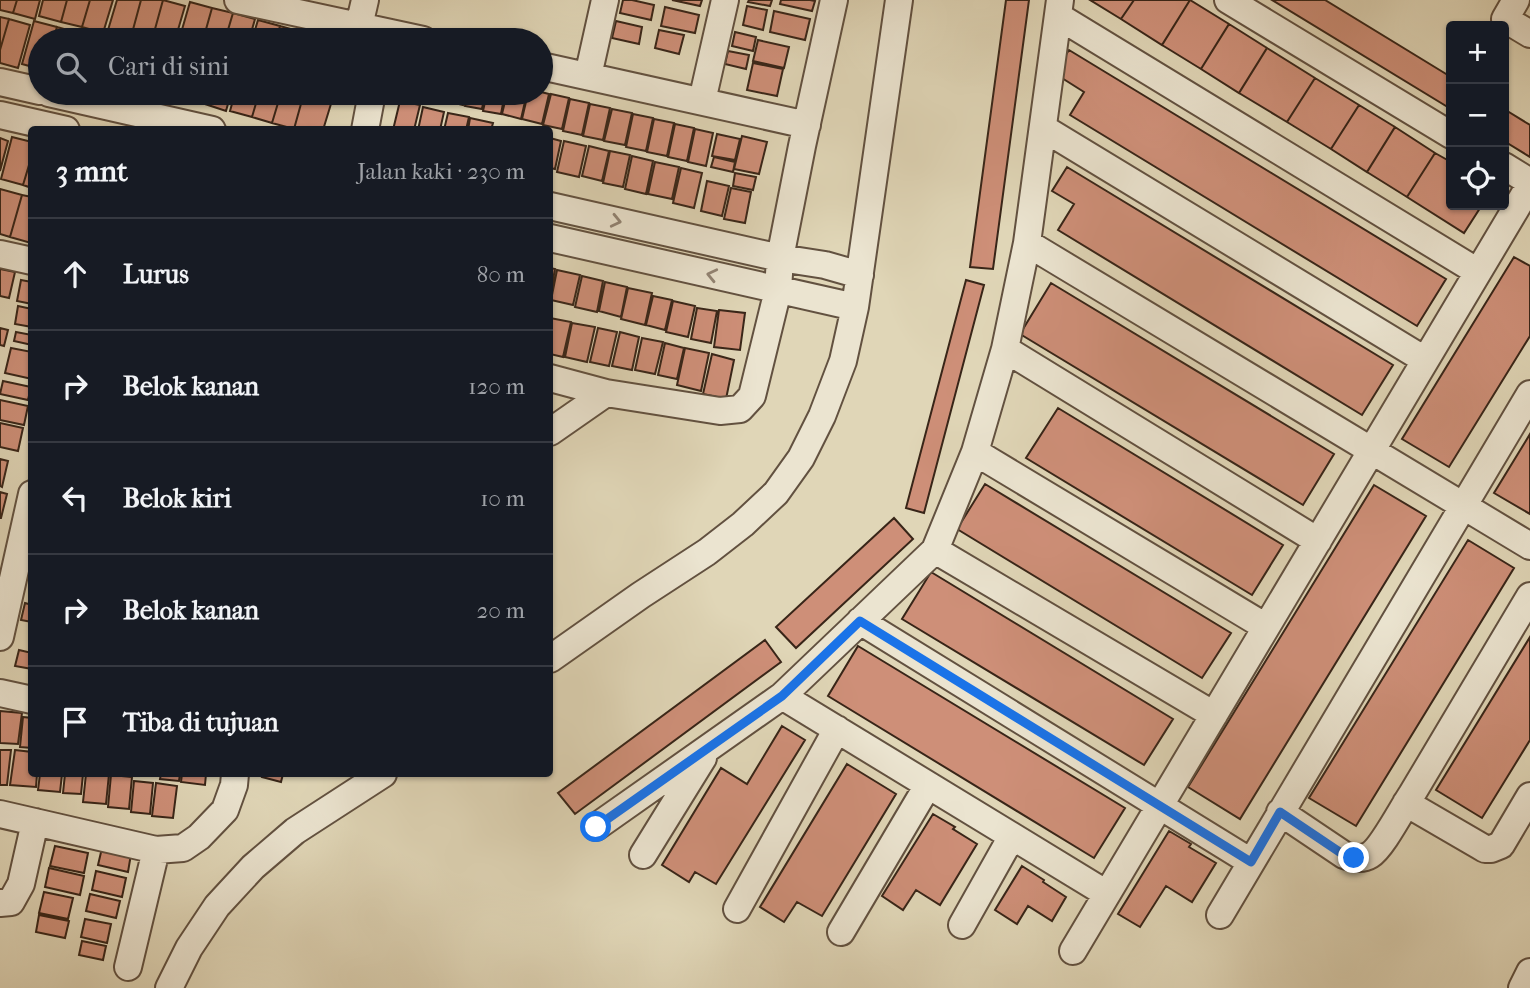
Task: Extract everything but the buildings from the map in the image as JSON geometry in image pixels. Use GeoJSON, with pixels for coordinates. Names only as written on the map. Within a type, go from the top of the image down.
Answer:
{"type":"FeatureCollection","features":[{"type":"Feature","properties":{"kind":"street"},"geometry":{"type":"LineString","coordinates":[[359,26],[365,0]]}},
{"type":"Feature","properties":{"kind":"street"},"geometry":{"type":"LineString","coordinates":[[588,76],[605,0]]}},
{"type":"Feature","properties":{"kind":"street"},"geometry":{"type":"LineString","coordinates":[[702,101],[725,0]]}},
{"type":"Feature","properties":{"kind":"street"},"geometry":{"type":"LineString","coordinates":[[553,379],[606,393],[720,411],[740,409],[752,396],[778,290],[779,258],[834,0]]}},
{"type":"Feature","properties":{"kind":"street"},"geometry":{"type":"LineString","coordinates":[[553,657],[707,552],[743,524],[776,493],[801,458],[822,416],[843,361],[855,307],[899,0]]}},
{"type":"Feature","properties":{"kind":"street"},"geometry":{"type":"LineString","coordinates":[[1228,0],[1446,132]]}},
{"type":"Feature","properties":{"kind":"street"},"geometry":{"type":"LineString","coordinates":[[1516,0],[1505,19],[1530,34]]}},
{"type":"Feature","properties":{"kind":"street"},"geometry":{"type":"LineString","coordinates":[[244,1],[364,28]]}},
{"type":"Feature","properties":{"kind":"street"},"geometry":{"type":"LineString","coordinates":[[596,827],[782,696],[934,550],[975,452],[1004,349],[1027,243],[1059,8],[1478,272]]}},
{"type":"Feature","properties":{"kind":"street"},"geometry":{"type":"LineString","coordinates":[[553,69],[807,125]]}},
{"type":"Feature","properties":{"kind":"street"},"geometry":{"type":"LineString","coordinates":[[0,82],[28,88]]}},
{"type":"Feature","properties":{"kind":"street"},"geometry":{"type":"LineString","coordinates":[[101,105],[194,126]]}},
{"type":"Feature","properties":{"kind":"street"},"geometry":{"type":"LineString","coordinates":[[366,126],[370,105]]}},
{"type":"Feature","properties":{"kind":"street"},"geometry":{"type":"LineString","coordinates":[[0,115],[48,126]]}},
{"type":"Feature","properties":{"kind":"street"},"geometry":{"type":"LineString","coordinates":[[1043,128],[1425,360]]}},
{"type":"Feature","properties":{"kind":"street"},"geometry":{"type":"LineString","coordinates":[[1073,951],[1530,183],[1509,169]]}},
{"type":"Feature","properties":{"kind":"street"},"geometry":{"type":"LineString","coordinates":[[553,207],[779,258],[825,265],[860,275]]}},
{"type":"Feature","properties":{"kind":"street"},"geometry":{"type":"LineString","coordinates":[[553,239],[855,307]]}},
{"type":"Feature","properties":{"kind":"street"},"geometry":{"type":"LineString","coordinates":[[1027,243],[1530,546]]}},
{"type":"Feature","properties":{"kind":"street"},"geometry":{"type":"LineString","coordinates":[[0,254],[28,260]]}},
{"type":"Feature","properties":{"kind":"street"},"geometry":{"type":"LineString","coordinates":[[1004,349],[1318,541]]}},
{"type":"Feature","properties":{"kind":"street"},"geometry":{"type":"LineString","coordinates":[[553,430],[606,393]]}},
{"type":"Feature","properties":{"kind":"street"},"geometry":{"type":"LineString","coordinates":[[1220,915],[1530,394]]}},
{"type":"Feature","properties":{"kind":"street"},"geometry":{"type":"LineString","coordinates":[[975,452],[1266,628]]}},
{"type":"Feature","properties":{"kind":"street"},"geometry":{"type":"LineString","coordinates":[[0,637],[28,512]]}},
{"type":"Feature","properties":{"kind":"street"},"geometry":{"type":"LineString","coordinates":[[934,550],[1214,715]]}},
{"type":"Feature","properties":{"kind":"street"},"geometry":{"type":"LineString","coordinates":[[1280,812],[1344,855],[1354,858],[1371,855],[1406,803],[1530,596]]}},
{"type":"Feature","properties":{"kind":"street"},"geometry":{"type":"LineString","coordinates":[[860,621],[1251,862]]}},
{"type":"Feature","properties":{"kind":"street"},"geometry":{"type":"LineString","coordinates":[[0,693],[28,699]]}},
{"type":"Feature","properties":{"kind":"street"},"geometry":{"type":"LineString","coordinates":[[782,696],[1107,894]]}},
{"type":"Feature","properties":{"kind":"street"},"geometry":{"type":"LineString","coordinates":[[737,908],[837,729]]}},
{"type":"Feature","properties":{"kind":"street"},"geometry":{"type":"LineString","coordinates":[[643,855],[709,747]]}},
{"type":"Feature","properties":{"kind":"street"},"geometry":{"type":"LineString","coordinates":[[0,814],[156,850],[183,848],[199,837],[225,810],[235,777]]}},
{"type":"Feature","properties":{"kind":"street"},"geometry":{"type":"LineString","coordinates":[[169,988],[189,948],[217,906],[253,867],[295,831],[378,777]]}},
{"type":"Feature","properties":{"kind":"street"},"geometry":{"type":"LineString","coordinates":[[841,932],[928,785]]}},
{"type":"Feature","properties":{"kind":"street"},"geometry":{"type":"LineString","coordinates":[[1406,803],[1485,849],[1491,849],[1501,845],[1530,796]]}},
{"type":"Feature","properties":{"kind":"street"},"geometry":{"type":"LineString","coordinates":[[0,904],[12,901],[21,884],[35,822]]}},
{"type":"Feature","properties":{"kind":"street"},"geometry":{"type":"LineString","coordinates":[[962,925],[1012,836]]}},
{"type":"Feature","properties":{"kind":"street"},"geometry":{"type":"LineString","coordinates":[[128,967],[156,850]]}},
{"type":"Feature","properties":{"kind":"street"},"geometry":{"type":"LineString","coordinates":[[1522,988],[1530,972]]}},
{"type":"Feature","properties":{"kind":"route"},"geometry":{"type":"LineString","coordinates":[[596,827],[782,696],[860,621],[1251,862],[1280,812],[1344,855],[1354,858]]}}]}
